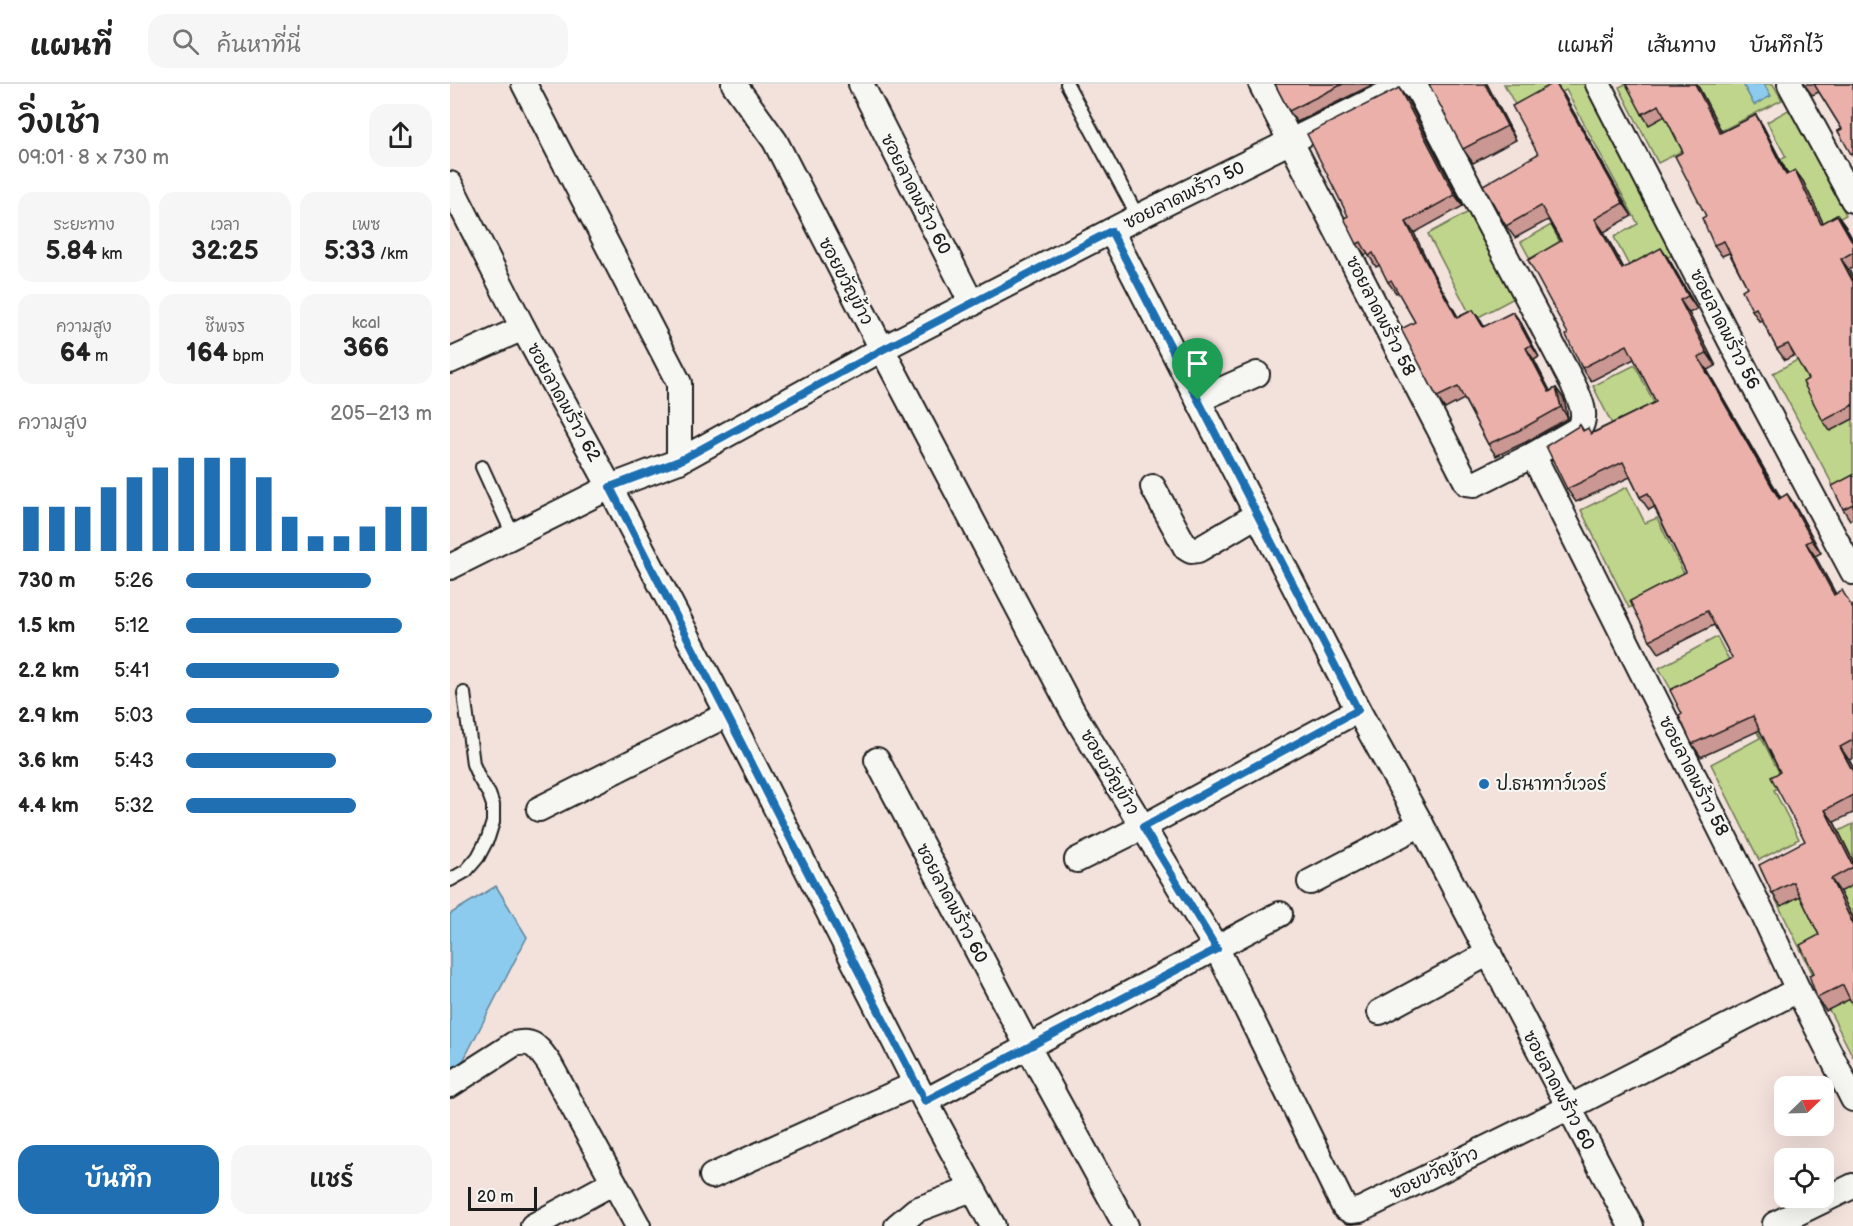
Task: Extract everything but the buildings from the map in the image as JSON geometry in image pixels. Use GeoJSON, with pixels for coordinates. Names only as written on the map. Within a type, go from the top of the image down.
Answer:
{"type":"FeatureCollection","features":[{"type":"Feature","properties":{"kind":"street"},"geometry":{"type":"LineString","coordinates":[[524,84],[679,383],[679,461]]}},
{"type":"Feature","properties":{"kind":"street","name":"ซอยขวัญข้าว"},"geometry":{"type":"LineString","coordinates":[[734,84],[775,141],[882,350],[1073,712],[1217,949],[1344,1206],[1351,1211],[1360,1210],[1568,1108],[1798,990]]}},
{"type":"Feature","properties":{"kind":"street","name":"ซอยลาดพร้าว 60"},"geometry":{"type":"LineString","coordinates":[[861,84],[972,304]]}},
{"type":"Feature","properties":{"kind":"street","name":"ซอยลาดพร้าว 58"},"geometry":{"type":"LineString","coordinates":[[1262,84],[1467,483],[1475,484],[1580,428],[1584,420],[1582,405],[1415,84]]}},
{"type":"Feature","properties":{"kind":"street","name":"ซอยลาดพร้าว 50"},"geometry":{"type":"LineString","coordinates":[[450,567],[610,487],[679,461],[882,350],[1111,231],[1406,84]]}},
{"type":"Feature","properties":{"kind":"street","name":"ซอยลาดพร้าว 56"},"geometry":{"type":"LineString","coordinates":[[1598,84],[1853,572]]}},
{"type":"Feature","properties":{"kind":"street"},"geometry":{"type":"LineString","coordinates":[[1790,84],[1853,200]]}},
{"type":"Feature","properties":{"kind":"street","name":"ซอยลาดพร้าว 62"},"geometry":{"type":"LineString","coordinates":[[450,184],[523,328],[610,487],[728,714],[921,1093],[993,1226]]}},
{"type":"Feature","properties":{"kind":"street","name":"ซอยลาดพร้าว 60"},"geometry":{"type":"LineString","coordinates":[[1111,231],[1358,710],[1421,824],[1631,1226]]}},
{"type":"Feature","properties":{"kind":"street"},"geometry":{"type":"LineString","coordinates":[[450,361],[523,328]]}},
{"type":"Feature","properties":{"kind":"street"},"geometry":{"type":"LineString","coordinates":[[1198,400],[1257,374]]}},
{"type":"Feature","properties":{"kind":"street","name":"ซอยลาดพร้าว 58"},"geometry":{"type":"LineString","coordinates":[[1533,455],[1853,1099]]}},
{"type":"Feature","properties":{"kind":"street"},"geometry":{"type":"LineString","coordinates":[[1153,487],[1186,548],[1191,551],[1198,550],[1257,515]]}},
{"type":"Feature","properties":{"kind":"street"},"geometry":{"type":"LineString","coordinates":[[1077,860],[1143,827],[1358,710]]}},
{"type":"Feature","properties":{"kind":"street"},"geometry":{"type":"LineString","coordinates":[[539,809],[728,714]]}},
{"type":"Feature","properties":{"kind":"street","name":"ซอยลาดพร้าว 60"},"geometry":{"type":"LineString","coordinates":[[877,760],[1028,1047],[1126,1226]]}},
{"type":"Feature","properties":{"kind":"street"},"geometry":{"type":"LineString","coordinates":[[1310,882],[1421,824]]}},
{"type":"Feature","properties":{"kind":"street"},"geometry":{"type":"LineString","coordinates":[[712,1176],[921,1093],[1028,1047],[1280,914]]}},
{"type":"Feature","properties":{"kind":"street"},"geometry":{"type":"LineString","coordinates":[[1380,1012],[1488,953]]}},
{"type":"Feature","properties":{"kind":"street"},"geometry":{"type":"LineString","coordinates":[[450,1085],[514,1044],[526,1041],[538,1047],[638,1226]]}},
{"type":"Feature","properties":{"kind":"street"},"geometry":{"type":"LineString","coordinates":[[533,1226],[614,1182]]}},
{"type":"Feature","properties":{"kind":"street"},"geometry":{"type":"LineString","coordinates":[[1775,1224],[1853,1186]]}},
{"type":"Feature","properties":{"kind":"street"},"geometry":{"type":"LineString","coordinates":[[897,1226],[916,1210],[972,1189]]}},
{"type":"Feature","properties":{"kind":"lane"},"geometry":{"type":"LineString","coordinates":[[1067,84],[1138,217]]}},
{"type":"Feature","properties":{"kind":"lane"},"geometry":{"type":"LineString","coordinates":[[482,467],[513,535]]}},
{"type":"Feature","properties":{"kind":"lane"},"geometry":{"type":"LineString","coordinates":[[450,880],[466,871],[478,857],[493,822],[493,805],[472,764],[470,728],[464,693]]}},
{"type":"Feature","properties":{"kind":"green space"},"geometry":{"type":"Polygon","coordinates":[[[1504,84],[1585,84],[1676,253],[1634,275],[1614,237],[1638,224],[1566,90],[1520,114],[1504,84]]]}},
{"type":"Feature","properties":{"kind":"green space"},"geometry":{"type":"Polygon","coordinates":[[[1626,84],[1667,116],[1684,150],[1658,163],[1619,87],[1626,84]]]}},
{"type":"Feature","properties":{"kind":"green space"},"geometry":{"type":"Polygon","coordinates":[[[1678,84],[1773,84],[1782,100],[1721,131],[1678,84]]]}},
{"type":"Feature","properties":{"kind":"green space"},"geometry":{"type":"Polygon","coordinates":[[[1790,109],[1846,215],[1786,247],[1773,163],[1786,157],[1767,122],[1790,109]]]}},
{"type":"Feature","properties":{"kind":"green space"},"geometry":{"type":"Polygon","coordinates":[[[1472,210],[1518,296],[1473,320],[1428,234],[1472,210]]]}},
{"type":"Feature","properties":{"kind":"green space"},"geometry":{"type":"Polygon","coordinates":[[[1551,225],[1565,252],[1535,268],[1521,242],[1551,225]]]}},
{"type":"Feature","properties":{"kind":"green space"},"geometry":{"type":"Polygon","coordinates":[[[1829,343],[1853,388],[1853,482],[1836,491],[1773,373],[1829,343]]]}},
{"type":"Feature","properties":{"kind":"green space"},"geometry":{"type":"Polygon","coordinates":[[[1635,365],[1657,409],[1615,430],[1593,386],[1635,365]]]}},
{"type":"Feature","properties":{"kind":"green space"},"geometry":{"type":"Polygon","coordinates":[[[1627,487],[1645,523],[1657,518],[1687,580],[1629,608],[1581,510],[1627,487]]]}},
{"type":"Feature","properties":{"kind":"green space"},"geometry":{"type":"Polygon","coordinates":[[[1717,637],[1734,670],[1677,700],[1659,668],[1717,637]]]}},
{"type":"Feature","properties":{"kind":"green space"},"geometry":{"type":"Polygon","coordinates":[[[1743,705],[1772,726],[1759,733],[1785,784],[1774,790],[1799,839],[1759,860],[1711,764],[1760,738],[1743,705]]]}},
{"type":"Feature","properties":{"kind":"green space"},"geometry":{"type":"Polygon","coordinates":[[[1853,824],[1853,965],[1817,983],[1761,870],[1853,824]]]}},
{"type":"Feature","properties":{"kind":"green space"},"geometry":{"type":"Polygon","coordinates":[[[1853,970],[1853,1057],[1818,988],[1853,970]]]}},
{"type":"Feature","properties":{"kind":"water"},"geometry":{"type":"Polygon","coordinates":[[[1743,84],[1764,84],[1771,96],[1754,105],[1743,84]]]}},
{"type":"Feature","properties":{"kind":"water"},"geometry":{"type":"Polygon","coordinates":[[[496,886],[527,937],[462,1063],[450,1069],[450,914],[496,886]]]}},
{"type":"Feature","properties":{"kind":"place","name":"ป.ธนาทาว์เวอร์"},"geometry":{"type":"Point","coordinates":[1484,784]}},
{"type":"Feature","properties":{"kind":"route"},"geometry":{"type":"LineString","coordinates":[[1111,231],[1198,400],[1358,710],[1143,827],[1217,949],[925,1101],[610,487],[679,461],[882,350],[1111,231]]}}]}
